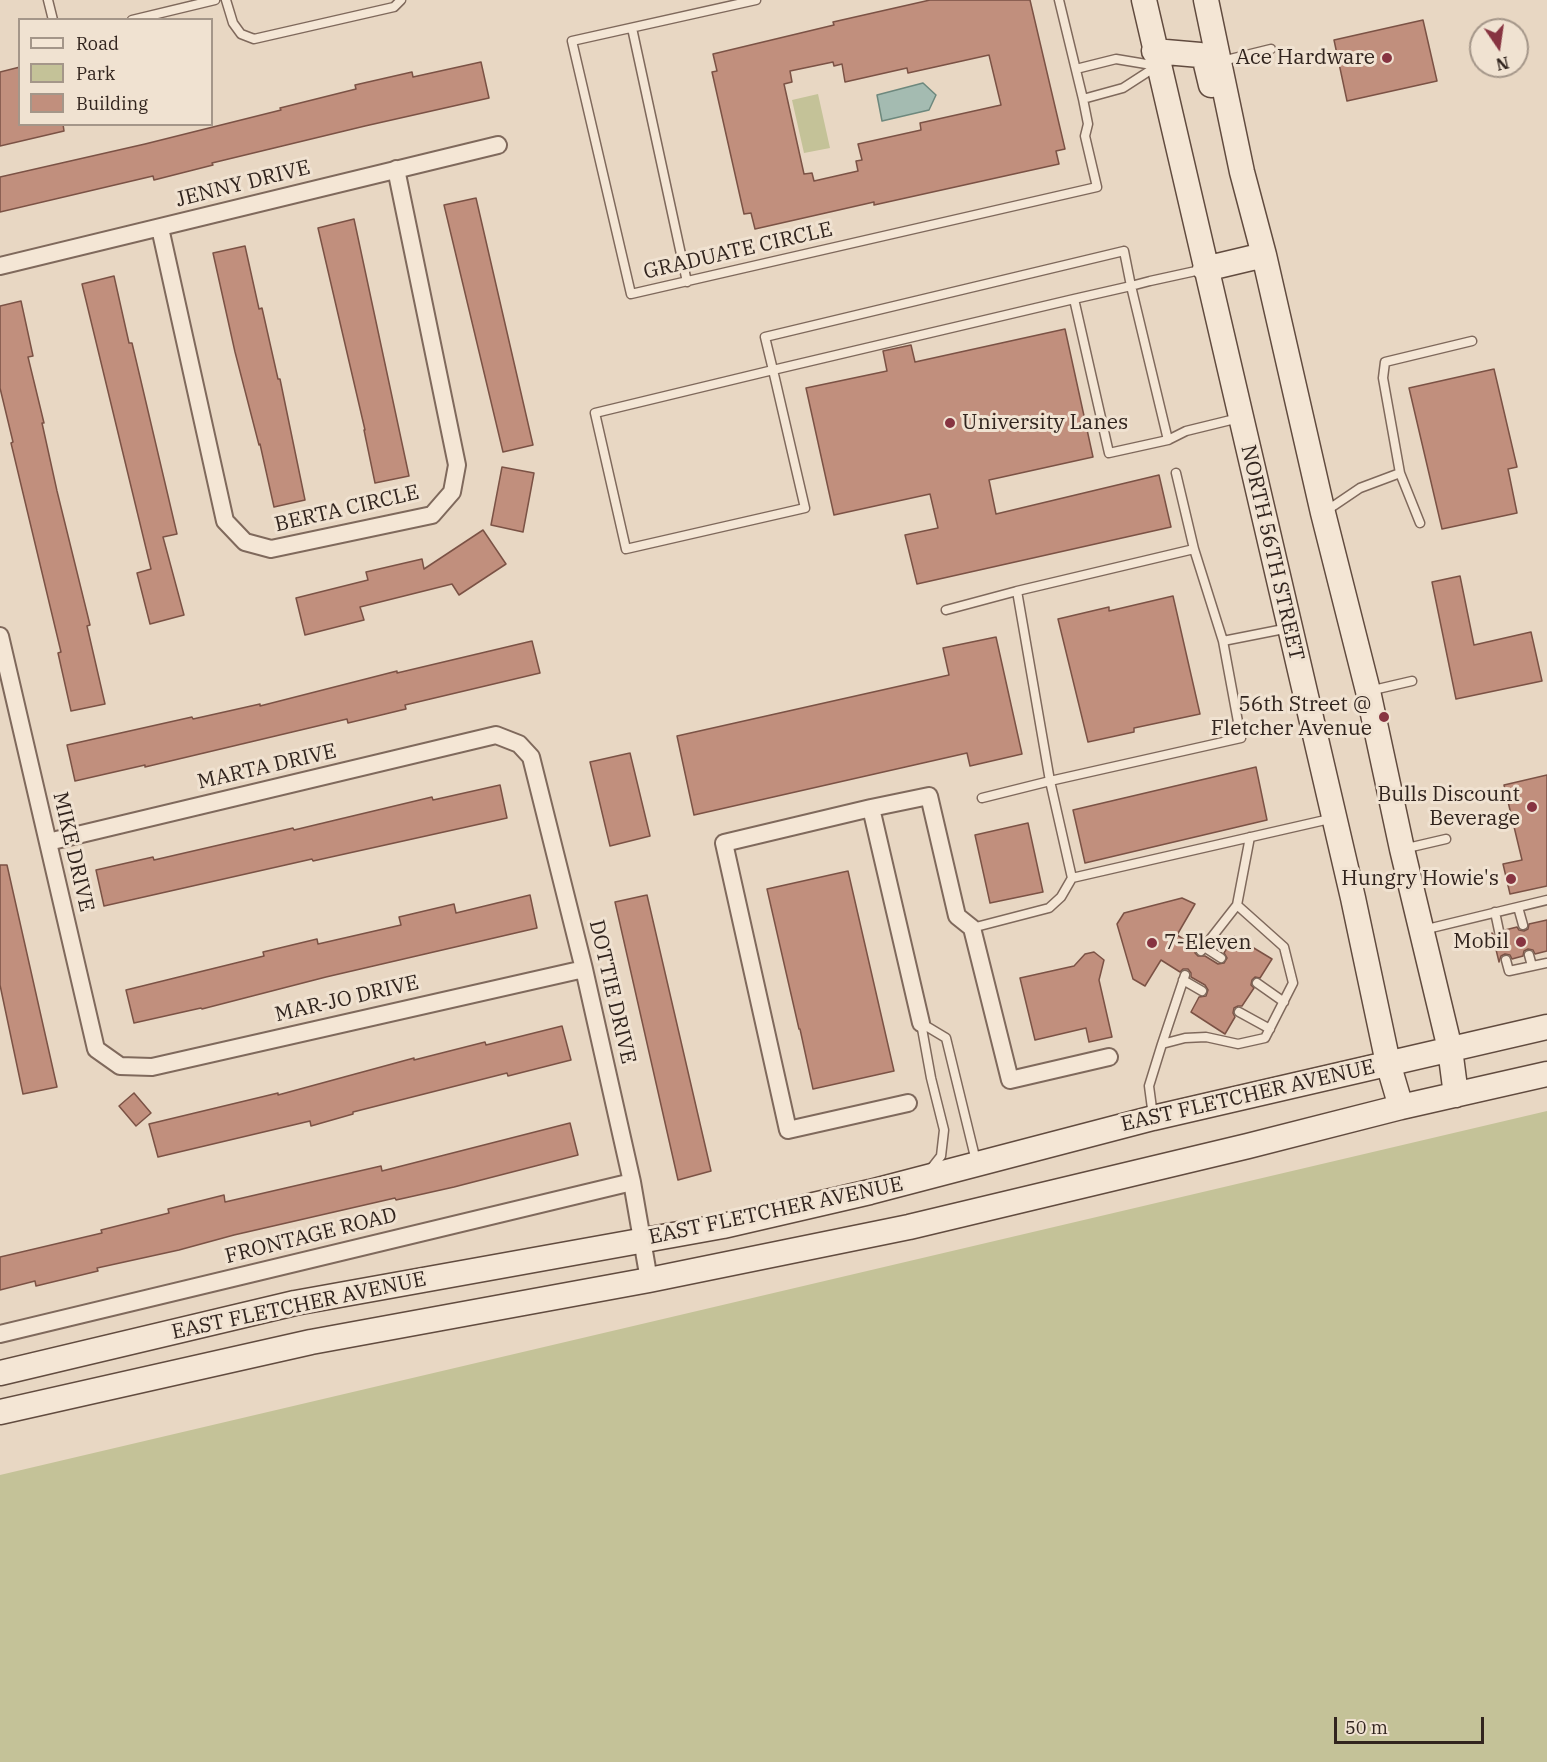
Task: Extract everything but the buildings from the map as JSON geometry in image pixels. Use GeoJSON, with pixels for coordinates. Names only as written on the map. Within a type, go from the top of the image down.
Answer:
{"type":"FeatureCollection","features":[{"type":"Feature","properties":{"kind":"main road","name":"NORTH 56TH STREET"},"geometry":{"type":"LineString","coordinates":[[1144,0],[1334,818],[1388,1063],[1401,1107]]}},
{"type":"Feature","properties":{"kind":"main road"},"geometry":{"type":"LineString","coordinates":[[1206,0],[1242,172],[1264,255],[1323,513],[1368,691],[1402,849],[1423,930],[1450,1049],[1456,1095]]}},
{"type":"Feature","properties":{"kind":"main road"},"geometry":{"type":"LineString","coordinates":[[1156,58],[1194,53],[1205,60],[1226,145],[1242,172]]}},
{"type":"Feature","properties":{"kind":"main road"},"geometry":{"type":"LineString","coordinates":[[1205,268],[1264,255]]}},
{"type":"Feature","properties":{"kind":"main road","name":"EAST FLETCHER AVENUE"},"geometry":{"type":"LineString","coordinates":[[0,1373],[295,1303],[723,1226],[976,1165],[1153,1118],[1547,1027]]}},
{"type":"Feature","properties":{"kind":"main road","name":"EAST FLETCHER AVENUE"},"geometry":{"type":"LineString","coordinates":[[0,1412],[311,1342],[650,1280],[909,1227],[1401,1107],[1547,1074]]}},
{"type":"Feature","properties":{"kind":"street","name":"JENNY DRIVE"},"geometry":{"type":"LineString","coordinates":[[0,266],[498,145]]}},
{"type":"Feature","properties":{"kind":"street","name":"BERTA CIRCLE"},"geometry":{"type":"LineString","coordinates":[[160,228],[225,521],[245,542],[272,549],[432,515],[452,492],[457,465],[396,169]]}},
{"type":"Feature","properties":{"kind":"street","name":"MIKE DRIVE"},"geometry":{"type":"LineString","coordinates":[[0,636],[96,1049],[120,1066]]}},
{"type":"Feature","properties":{"kind":"street","name":"MARTA DRIVE"},"geometry":{"type":"LineString","coordinates":[[48,842],[496,735]]}},
{"type":"Feature","properties":{"kind":"street","name":"DOTTIE DRIVE"},"geometry":{"type":"LineString","coordinates":[[496,735],[519,744],[531,757],[584,969],[632,1182],[650,1280]]}},
{"type":"Feature","properties":{"kind":"street"},"geometry":{"type":"LineString","coordinates":[[908,1102],[788,1130],[724,843],[929,796],[957,916],[972,928],[1010,1080],[1108,1057]]}},
{"type":"Feature","properties":{"kind":"street"},"geometry":{"type":"LineString","coordinates":[[871,808],[921,1023]]}},
{"type":"Feature","properties":{"kind":"street","name":"MAR-JO DRIVE"},"geometry":{"type":"LineString","coordinates":[[120,1066],[152,1067],[584,969]]}},
{"type":"Feature","properties":{"kind":"street","name":"FRONTAGE ROAD"},"geometry":{"type":"LineString","coordinates":[[0,1334],[632,1182]]}},
{"type":"Feature","properties":{"kind":"lane"},"geometry":{"type":"LineString","coordinates":[[48,0],[52,18]]}},
{"type":"Feature","properties":{"kind":"lane"},"geometry":{"type":"LineString","coordinates":[[140,18],[215,0]]}},
{"type":"Feature","properties":{"kind":"lane"},"geometry":{"type":"LineString","coordinates":[[226,0],[232,23],[241,34],[255,39],[394,7],[401,0]]}},
{"type":"Feature","properties":{"kind":"lane","name":"GRADUATE CIRCLE"},"geometry":{"type":"LineString","coordinates":[[756,0],[572,41],[631,294],[1097,187],[1085,136],[1088,124],[1083,99],[1059,0]]}},
{"type":"Feature","properties":{"kind":"lane"},"geometry":{"type":"LineString","coordinates":[[632,28],[687,282]]}},
{"type":"Feature","properties":{"kind":"lane"},"geometry":{"type":"LineString","coordinates":[[1220,61],[1271,49]]}},
{"type":"Feature","properties":{"kind":"lane"},"geometry":{"type":"LineString","coordinates":[[1076,69],[1116,59],[1156,58]]}},
{"type":"Feature","properties":{"kind":"lane"},"geometry":{"type":"LineString","coordinates":[[1083,99],[1123,88],[1156,58]]}},
{"type":"Feature","properties":{"kind":"lane"},"geometry":{"type":"LineString","coordinates":[[1168,440],[1131,286],[1124,251],[765,337],[773,370],[805,508],[626,549],[595,412],[773,370],[1074,299],[1131,286],[1205,268]]}},
{"type":"Feature","properties":{"kind":"lane"},"geometry":{"type":"LineString","coordinates":[[1074,299],[1109,453],[1168,440],[1186,431],[1240,418]]}},
{"type":"Feature","properties":{"kind":"lane"},"geometry":{"type":"LineString","coordinates":[[1420,523],[1400,473],[1383,378],[1384,362],[1472,340]]}},
{"type":"Feature","properties":{"kind":"lane"},"geometry":{"type":"LineString","coordinates":[[982,798],[1241,738],[1223,641],[1194,549],[1176,473]]}},
{"type":"Feature","properties":{"kind":"lane"},"geometry":{"type":"LineString","coordinates":[[1323,513],[1360,488],[1400,473]]}},
{"type":"Feature","properties":{"kind":"lane"},"geometry":{"type":"LineString","coordinates":[[946,610],[1194,549]]}},
{"type":"Feature","properties":{"kind":"lane"},"geometry":{"type":"LineString","coordinates":[[972,928],[1049,909],[1061,897],[1072,878],[1050,781],[1017,591]]}},
{"type":"Feature","properties":{"kind":"lane"},"geometry":{"type":"LineString","coordinates":[[1223,641],[1290,628]]}},
{"type":"Feature","properties":{"kind":"lane"},"geometry":{"type":"LineString","coordinates":[[1368,691],[1412,681]]}},
{"type":"Feature","properties":{"kind":"lane"},"geometry":{"type":"LineString","coordinates":[[1072,878],[1334,818]]}},
{"type":"Feature","properties":{"kind":"lane"},"geometry":{"type":"LineString","coordinates":[[1221,958],[1203,949],[1237,905],[1250,837]]}},
{"type":"Feature","properties":{"kind":"lane"},"geometry":{"type":"LineString","coordinates":[[1402,849],[1446,838]]}},
{"type":"Feature","properties":{"kind":"lane"},"geometry":{"type":"LineString","coordinates":[[1423,930],[1547,900]]}},
{"type":"Feature","properties":{"kind":"lane"},"geometry":{"type":"LineString","coordinates":[[1162,1044],[1206,1036],[1238,1044],[1265,1038],[1270,1029],[1293,983],[1284,946],[1237,905]]}},
{"type":"Feature","properties":{"kind":"lane"},"geometry":{"type":"LineString","coordinates":[[1518,907],[1522,925]]}},
{"type":"Feature","properties":{"kind":"lane"},"geometry":{"type":"LineString","coordinates":[[1495,912],[1499,931]]}},
{"type":"Feature","properties":{"kind":"lane"},"geometry":{"type":"LineString","coordinates":[[1529,955],[1532,966]]}},
{"type":"Feature","properties":{"kind":"lane"},"geometry":{"type":"LineString","coordinates":[[1506,960],[1509,971],[1547,963]]}},
{"type":"Feature","properties":{"kind":"lane"},"geometry":{"type":"LineString","coordinates":[[1153,1118],[1149,1086],[1184,978],[1202,991]]}},
{"type":"Feature","properties":{"kind":"lane"},"geometry":{"type":"LineString","coordinates":[[1257,983],[1284,1002]]}},
{"type":"Feature","properties":{"kind":"lane"},"geometry":{"type":"LineString","coordinates":[[1239,1012],[1270,1029]]}},
{"type":"Feature","properties":{"kind":"lane"},"geometry":{"type":"LineString","coordinates":[[921,1023],[946,1038],[976,1165]]}},
{"type":"Feature","properties":{"kind":"lane"},"geometry":{"type":"LineString","coordinates":[[921,1023],[944,1130],[942,1156],[924,1178]]}},
{"type":"Feature","properties":{"kind":"green space"},"geometry":{"type":"Polygon","coordinates":[[[818,94],[830,148],[804,153],[792,100],[818,94]]]}},
{"type":"Feature","properties":{"kind":"green space"},"geometry":{"type":"Polygon","coordinates":[[[1547,1111],[1547,1762],[0,1762],[0,1475],[1547,1111]]]}},
{"type":"Feature","properties":{"kind":"shaded area"},"geometry":{"type":"Polygon","coordinates":[[[923,83],[936,95],[929,110],[882,121],[877,95],[923,83]]]}},
{"type":"Feature","properties":{"kind":"place","name":"Ace Hardware"},"geometry":{"type":"Point","coordinates":[1387,58]}},
{"type":"Feature","properties":{"kind":"place","name":"University Lanes"},"geometry":{"type":"Point","coordinates":[950,423]}},
{"type":"Feature","properties":{"kind":"place","name":"56th Street @ Fletcher Avenue"},"geometry":{"type":"Point","coordinates":[1384,717]}},
{"type":"Feature","properties":{"kind":"place","name":"Bulls Discount Beverage"},"geometry":{"type":"Point","coordinates":[1532,807]}},
{"type":"Feature","properties":{"kind":"place","name":"Hungry Howie's"},"geometry":{"type":"Point","coordinates":[1511,879]}},
{"type":"Feature","properties":{"kind":"place","name":"Mobil"},"geometry":{"type":"Point","coordinates":[1521,942]}},
{"type":"Feature","properties":{"kind":"place","name":"7-Eleven"},"geometry":{"type":"Point","coordinates":[1152,943]}}]}
